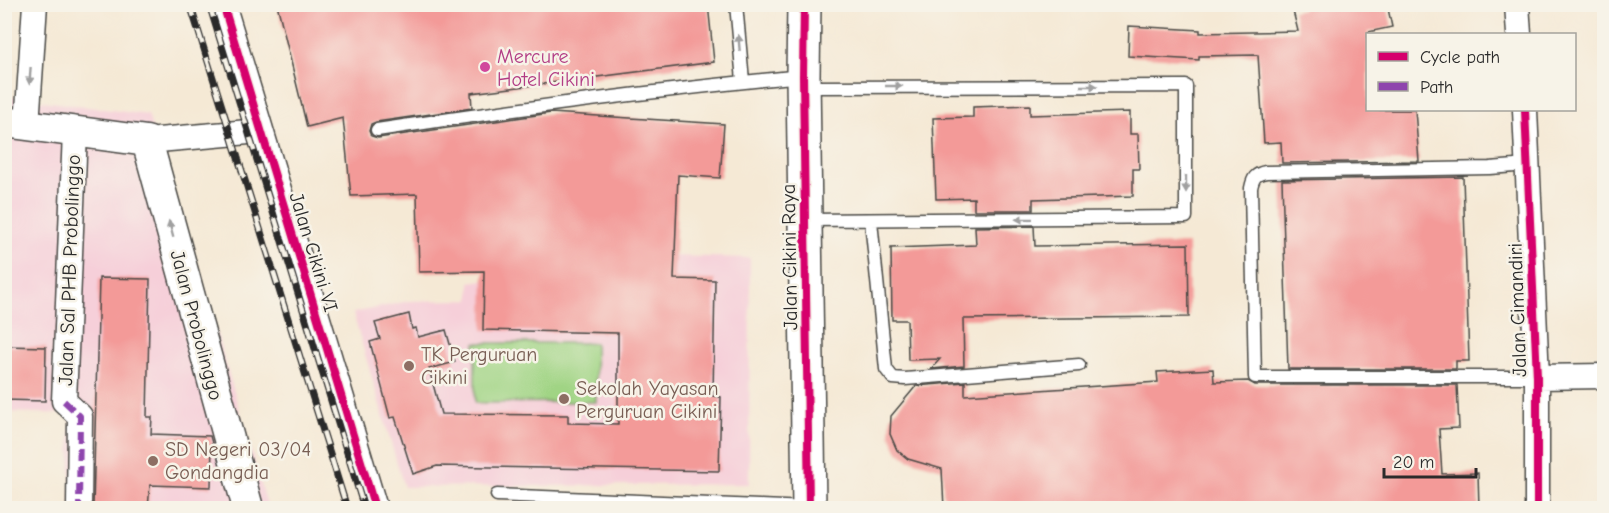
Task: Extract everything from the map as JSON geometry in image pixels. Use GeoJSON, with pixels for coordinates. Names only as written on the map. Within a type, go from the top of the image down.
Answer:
{"type":"FeatureCollection","features":[{"type":"Feature","properties":{"kind":"main road","name":"Jalan Cikini Raya"},"geometry":{"type":"LineString","coordinates":[[804,4],[809,508]]}},
{"type":"Feature","properties":{"kind":"street"},"geometry":{"type":"LineString","coordinates":[[35,4],[16,124],[147,141],[260,131]]}},
{"type":"Feature","properties":{"kind":"street","name":"Jalan Cikini VI"},"geometry":{"type":"LineString","coordinates":[[223,4],[375,508]]}},
{"type":"Feature","properties":{"kind":"street"},"geometry":{"type":"LineString","coordinates":[[1517,4],[1520,33]]}},
{"type":"Feature","properties":{"kind":"street","name":"Jalan Cimandiri"},"geometry":{"type":"LineString","coordinates":[[1525,111],[1537,377],[1537,508]]}},
{"type":"Feature","properties":{"kind":"street","name":"Jalan Sal PHB Probolinggo"},"geometry":{"type":"LineString","coordinates":[[75,132],[64,401],[80,416],[79,508]]}},
{"type":"Feature","properties":{"kind":"street","name":"Jalan Probolinggo"},"geometry":{"type":"LineString","coordinates":[[147,141],[248,508]]}},
{"type":"Feature","properties":{"kind":"street"},"geometry":{"type":"LineString","coordinates":[[1537,377],[1605,376]]}},
{"type":"Feature","properties":{"kind":"lane"},"geometry":{"type":"LineString","coordinates":[[736,4],[743,81]]}},
{"type":"Feature","properties":{"kind":"lane"},"geometry":{"type":"LineString","coordinates":[[377,130],[539,105],[743,81],[1186,86],[1186,217],[805,220]]}},
{"type":"Feature","properties":{"kind":"lane"},"geometry":{"type":"LineString","coordinates":[[1528,165],[1257,173],[1252,180],[1251,188],[1255,377],[1537,377]]}},
{"type":"Feature","properties":{"kind":"lane"},"geometry":{"type":"LineString","coordinates":[[871,221],[886,369],[893,378],[905,379],[1079,365]]}},
{"type":"Feature","properties":{"kind":"lane"},"geometry":{"type":"LineString","coordinates":[[497,495],[809,508]]}},
{"type":"Feature","properties":{"kind":"shaded area"},"geometry":{"type":"Polygon","coordinates":[[[5,96],[148,115],[210,310],[268,508],[71,508],[70,414],[5,412],[5,96]]]}},
{"type":"Feature","properties":{"kind":"shaded area","name":"Sekolah Yayasan Perguruan Cikini"},"geometry":{"type":"Polygon","coordinates":[[[491,252],[750,258],[749,484],[404,487],[353,313],[409,301],[470,300],[470,282],[491,279],[491,252]]]}},
{"type":"Feature","properties":{"kind":"green space"},"geometry":{"type":"Polygon","coordinates":[[[475,343],[595,343],[596,402],[475,403],[475,343]]]}},
{"type":"Feature","properties":{"kind":"building"},"geometry":{"type":"Polygon","coordinates":[[[277,4],[708,4],[714,62],[471,93],[472,108],[376,122],[371,124],[369,131],[371,136],[378,138],[551,113],[724,124],[720,178],[678,175],[674,279],[715,280],[713,396],[721,397],[719,471],[437,466],[413,474],[395,417],[390,418],[370,342],[380,339],[375,323],[409,314],[412,329],[416,328],[418,337],[446,330],[455,362],[429,369],[441,414],[568,415],[568,423],[618,424],[618,333],[483,330],[484,271],[419,272],[417,194],[351,196],[343,118],[307,127],[277,4]]]}},
{"type":"Feature","properties":{"kind":"building"},"geometry":{"type":"Polygon","coordinates":[[[1303,4],[1387,4],[1392,27],[1366,33],[1366,111],[1415,111],[1419,161],[1282,163],[1281,142],[1264,143],[1258,55],[1199,56],[1199,60],[1128,56],[1129,26],[1200,30],[1200,33],[1298,31],[1293,11],[1304,9],[1303,4]]]}},
{"type":"Feature","properties":{"kind":"building"},"geometry":{"type":"Polygon","coordinates":[[[1030,105],[1030,115],[1130,112],[1130,134],[1138,134],[1139,169],[1133,169],[1133,196],[1033,199],[1033,210],[974,210],[974,198],[936,199],[933,118],[973,117],[973,107],[1030,105]]]}},
{"type":"Feature","properties":{"kind":"building"},"geometry":{"type":"Polygon","coordinates":[[[1463,177],[1469,361],[1456,361],[1456,369],[1288,369],[1282,180],[1463,177]]]}},
{"type":"Feature","properties":{"kind":"building"},"geometry":{"type":"Polygon","coordinates":[[[1034,226],[1035,246],[1188,244],[1189,317],[963,319],[964,366],[931,369],[940,359],[908,360],[907,320],[892,320],[891,248],[976,245],[975,227],[1034,226]]]}},
{"type":"Feature","properties":{"kind":"building"},"geometry":{"type":"Polygon","coordinates":[[[99,278],[150,279],[147,417],[152,417],[151,434],[210,436],[212,443],[211,487],[150,485],[148,508],[93,508],[99,278]]]}},
{"type":"Feature","properties":{"kind":"building"},"geometry":{"type":"Polygon","coordinates":[[[4,346],[46,347],[45,401],[4,400],[4,346]]]}},
{"type":"Feature","properties":{"kind":"building"},"geometry":{"type":"Polygon","coordinates":[[[1213,369],[1214,382],[1248,381],[1255,385],[1457,385],[1459,428],[1439,429],[1442,474],[1478,473],[1479,508],[944,508],[942,469],[908,459],[897,450],[890,434],[891,416],[916,386],[965,382],[965,395],[1158,382],[1157,372],[1213,369]]]}},
{"type":"Feature","properties":{"kind":"railway"},"geometry":{"type":"LineString","coordinates":[[190,4],[347,508]]}},
{"type":"Feature","properties":{"kind":"railway"},"geometry":{"type":"LineString","coordinates":[[209,4],[364,508]]}},
{"type":"Feature","properties":{"kind":"marked path"},"geometry":{"type":"LineString","coordinates":[[64,401],[80,416],[79,508]]}},
{"type":"Feature","properties":{"kind":"cycle path"},"geometry":{"type":"LineString","coordinates":[[223,4],[375,508]]}},
{"type":"Feature","properties":{"kind":"cycle path"},"geometry":{"type":"LineString","coordinates":[[804,4],[809,508]]}},
{"type":"Feature","properties":{"kind":"cycle path"},"geometry":{"type":"LineString","coordinates":[[1525,111],[1537,377],[1537,508]]}},
{"type":"Feature","properties":{"kind":"place","name":"Mercure Hotel Cikini"},"geometry":{"type":"Point","coordinates":[485,67]}},
{"type":"Feature","properties":{"kind":"place","name":"TK Perguruan Cikini"},"geometry":{"type":"Point","coordinates":[409,366]}},
{"type":"Feature","properties":{"kind":"place","name":"Sekolah Yayasan Perguruan Cikini"},"geometry":{"type":"Point","coordinates":[564,399]}},
{"type":"Feature","properties":{"kind":"place","name":"SD Negeri 03/04 Gondangdia"},"geometry":{"type":"Point","coordinates":[153,461]}}]}
